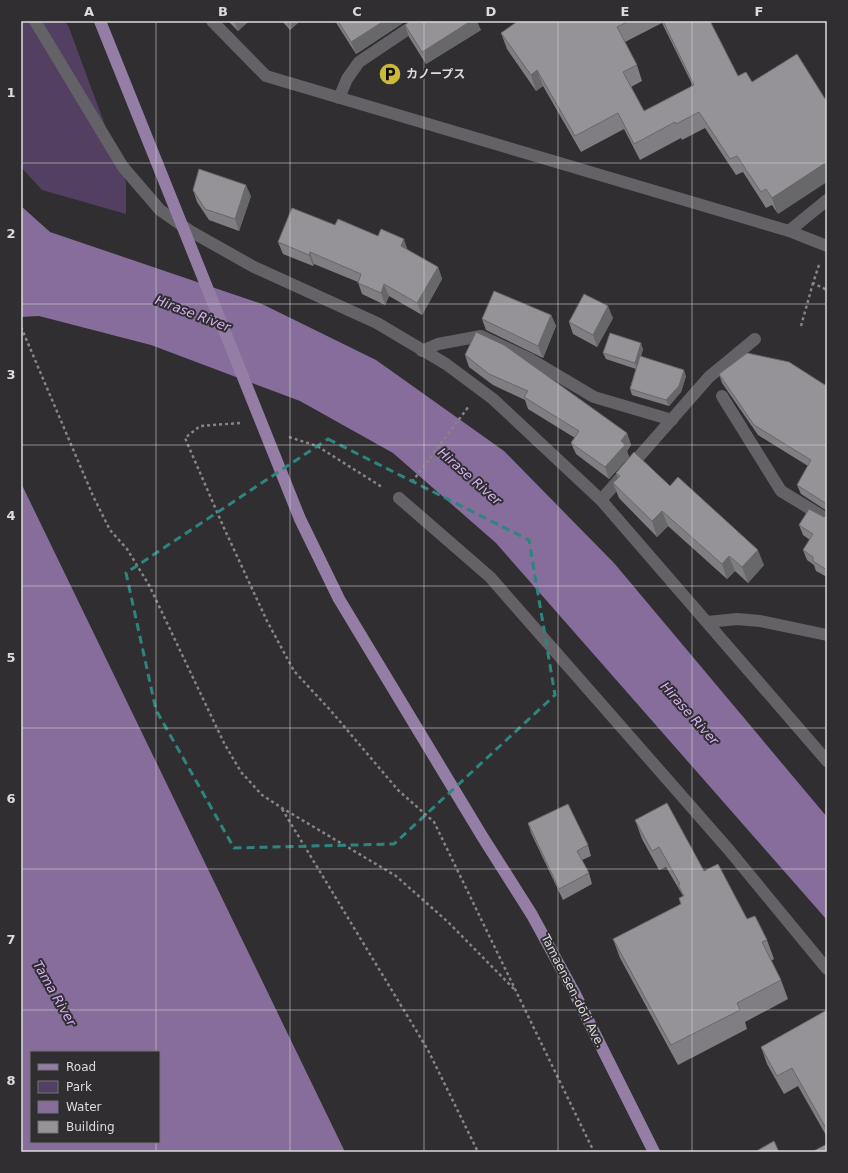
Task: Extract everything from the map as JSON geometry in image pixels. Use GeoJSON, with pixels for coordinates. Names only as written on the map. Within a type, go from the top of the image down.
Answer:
{"type":"FeatureCollection","features":[{"type":"Feature","properties":{"kind":"main road","name":"Tamaensen-dōri Ave."},"geometry":{"type":"LineString","coordinates":[[100,21],[297,511],[338,599],[482,836],[532,914],[574,992],[654,1152]]}},
{"type":"Feature","properties":{"kind":"street"},"geometry":{"type":"LineString","coordinates":[[35,21],[124,167],[160,210],[190,231],[249,264],[377,324],[446,364],[493,399],[601,500],[827,761]]}},
{"type":"Feature","properties":{"kind":"street"},"geometry":{"type":"LineString","coordinates":[[212,21],[266,76],[789,231],[826,246]]}},
{"type":"Feature","properties":{"kind":"street"},"geometry":{"type":"LineString","coordinates":[[338,98],[347,79],[359,62],[420,21]]}},
{"type":"Feature","properties":{"kind":"street"},"geometry":{"type":"LineString","coordinates":[[789,231],[827,200]]}},
{"type":"Feature","properties":{"kind":"street"},"geometry":{"type":"LineString","coordinates":[[422,351],[438,344],[481,336],[530,359],[594,397],[672,420]]}},
{"type":"Feature","properties":{"kind":"street"},"geometry":{"type":"LineString","coordinates":[[601,500],[710,376],[755,339]]}},
{"type":"Feature","properties":{"kind":"street"},"geometry":{"type":"LineString","coordinates":[[722,396],[781,491],[827,519]]}},
{"type":"Feature","properties":{"kind":"street"},"geometry":{"type":"LineString","coordinates":[[399,498],[490,577],[729,850],[827,969]]}},
{"type":"Feature","properties":{"kind":"street"},"geometry":{"type":"LineString","coordinates":[[708,622],[760,620],[827,635]]}},
{"type":"Feature","properties":{"kind":"path"},"geometry":{"type":"LineString","coordinates":[[801,326],[826,246]]}},
{"type":"Feature","properties":{"kind":"path"},"geometry":{"type":"LineString","coordinates":[[813,284],[827,290]]}},
{"type":"Feature","properties":{"kind":"path"},"geometry":{"type":"LineString","coordinates":[[21,327],[93,496],[110,530],[127,549],[149,585],[224,744],[246,778],[262,795],[396,876],[448,922],[517,992]]}},
{"type":"Feature","properties":{"kind":"path"},"geometry":{"type":"LineString","coordinates":[[399,498],[472,402]]}},
{"type":"Feature","properties":{"kind":"path"},"geometry":{"type":"LineString","coordinates":[[185,438],[224,528],[267,621],[294,671],[332,711],[398,790],[434,822],[594,1152]]}},
{"type":"Feature","properties":{"kind":"path"},"geometry":{"type":"LineString","coordinates":[[282,808],[428,1050],[478,1152]]}},
{"type":"Feature","properties":{"kind":"highlighted area"},"geometry":{"type":"Polygon","coordinates":[[[328,439],[529,540],[555,695],[394,844],[234,848],[156,710],[126,573],[328,439]]]}},
{"type":"Feature","properties":{"kind":"green space"},"geometry":{"type":"Polygon","coordinates":[[[21,21],[63,21],[68,25],[126,182],[126,214],[42,190],[21,167],[21,21]]]}},
{"type":"Feature","properties":{"kind":"water","name":"Hirase River"},"geometry":{"type":"Polygon","coordinates":[[[21,206],[50,232],[262,304],[376,360],[504,451],[614,563],[827,817],[827,920],[496,543],[393,453],[300,401],[151,345],[39,316],[21,317],[21,206]]]}},
{"type":"Feature","properties":{"kind":"water","name":"Tama River"},"geometry":{"type":"Polygon","coordinates":[[[21,483],[345,1152],[21,1152],[21,483]]]}},
{"type":"Feature","properties":{"kind":"building"},"geometry":{"type":"Polygon","coordinates":[[[338,21],[384,21],[351,42],[338,21]]]}},
{"type":"Feature","properties":{"kind":"building"},"geometry":{"type":"Polygon","coordinates":[[[410,21],[471,21],[422,52],[405,25],[410,21]]]}},
{"type":"Feature","properties":{"kind":"building"},"geometry":{"type":"Polygon","coordinates":[[[518,21],[629,21],[617,27],[637,65],[623,72],[644,111],[694,85],[663,21],[710,21],[738,76],[746,72],[752,82],[797,54],[827,102],[827,162],[772,198],[766,189],[761,192],[737,156],[730,159],[699,112],[676,124],[675,122],[634,144],[618,113],[575,136],[537,70],[531,75],[501,33],[518,21]]]}},
{"type":"Feature","properties":{"kind":"building"},"geometry":{"type":"Polygon","coordinates":[[[199,169],[246,185],[235,219],[205,209],[193,190],[199,169]]]}},
{"type":"Feature","properties":{"kind":"building"},"geometry":{"type":"Polygon","coordinates":[[[292,208],[335,225],[338,219],[378,236],[381,229],[404,239],[401,246],[438,267],[417,303],[384,284],[381,293],[358,283],[361,274],[310,252],[309,255],[278,242],[292,208]]]}},
{"type":"Feature","properties":{"kind":"building"},"geometry":{"type":"Polygon","coordinates":[[[494,291],[551,315],[538,346],[482,319],[494,291]]]}},
{"type":"Feature","properties":{"kind":"building"},"geometry":{"type":"Polygon","coordinates":[[[584,294],[608,306],[593,335],[569,322],[584,294]]]}},
{"type":"Feature","properties":{"kind":"building"},"geometry":{"type":"Polygon","coordinates":[[[476,332],[504,345],[627,433],[621,441],[625,445],[605,467],[571,443],[579,431],[524,397],[528,391],[489,374],[465,355],[476,332]]]}},
{"type":"Feature","properties":{"kind":"building"},"geometry":{"type":"Polygon","coordinates":[[[610,333],[641,343],[635,363],[603,353],[610,333]]]}},
{"type":"Feature","properties":{"kind":"building"},"geometry":{"type":"Polygon","coordinates":[[[747,353],[789,362],[825,385],[827,380],[827,504],[797,485],[811,460],[754,425],[719,374],[747,353]]]}},
{"type":"Feature","properties":{"kind":"building"},"geometry":{"type":"Polygon","coordinates":[[[640,356],[684,370],[679,386],[666,400],[630,389],[640,356]]]}},
{"type":"Feature","properties":{"kind":"building"},"geometry":{"type":"Polygon","coordinates":[[[634,452],[670,486],[678,477],[758,550],[742,567],[729,556],[722,564],[662,511],[652,521],[613,483],[620,476],[616,473],[634,452]]]}},
{"type":"Feature","properties":{"kind":"building"},"geometry":{"type":"Polygon","coordinates":[[[809,509],[824,517],[827,515],[827,570],[813,561],[813,557],[803,550],[813,534],[799,525],[809,509]]]}},
{"type":"Feature","properties":{"kind":"building"},"geometry":{"type":"Polygon","coordinates":[[[667,803],[704,871],[718,864],[747,919],[755,916],[767,940],[762,942],[781,980],[737,1003],[740,1010],[671,1045],[613,939],[681,904],[679,898],[684,896],[678,885],[680,884],[659,847],[652,851],[635,820],[667,803]]]}},
{"type":"Feature","properties":{"kind":"building"},"geometry":{"type":"Polygon","coordinates":[[[568,804],[588,845],[577,851],[589,873],[559,889],[528,823],[568,804]]]}},
{"type":"Feature","properties":{"kind":"building"},"geometry":{"type":"Polygon","coordinates":[[[827,1010],[827,1130],[792,1068],[777,1076],[761,1047],[827,1010]]]}},
{"type":"Feature","properties":{"kind":"building"},"geometry":{"type":"Polygon","coordinates":[[[774,1141],[779,1152],[755,1152],[774,1141]]]}},
{"type":"Feature","properties":{"kind":"building"},"geometry":{"type":"Polygon","coordinates":[[[827,1144],[827,1152],[812,1152],[827,1144]]]}},
{"type":"Feature","properties":{"kind":"place","name":"カノープス"},"geometry":{"type":"Point","coordinates":[390,74]}}]}
